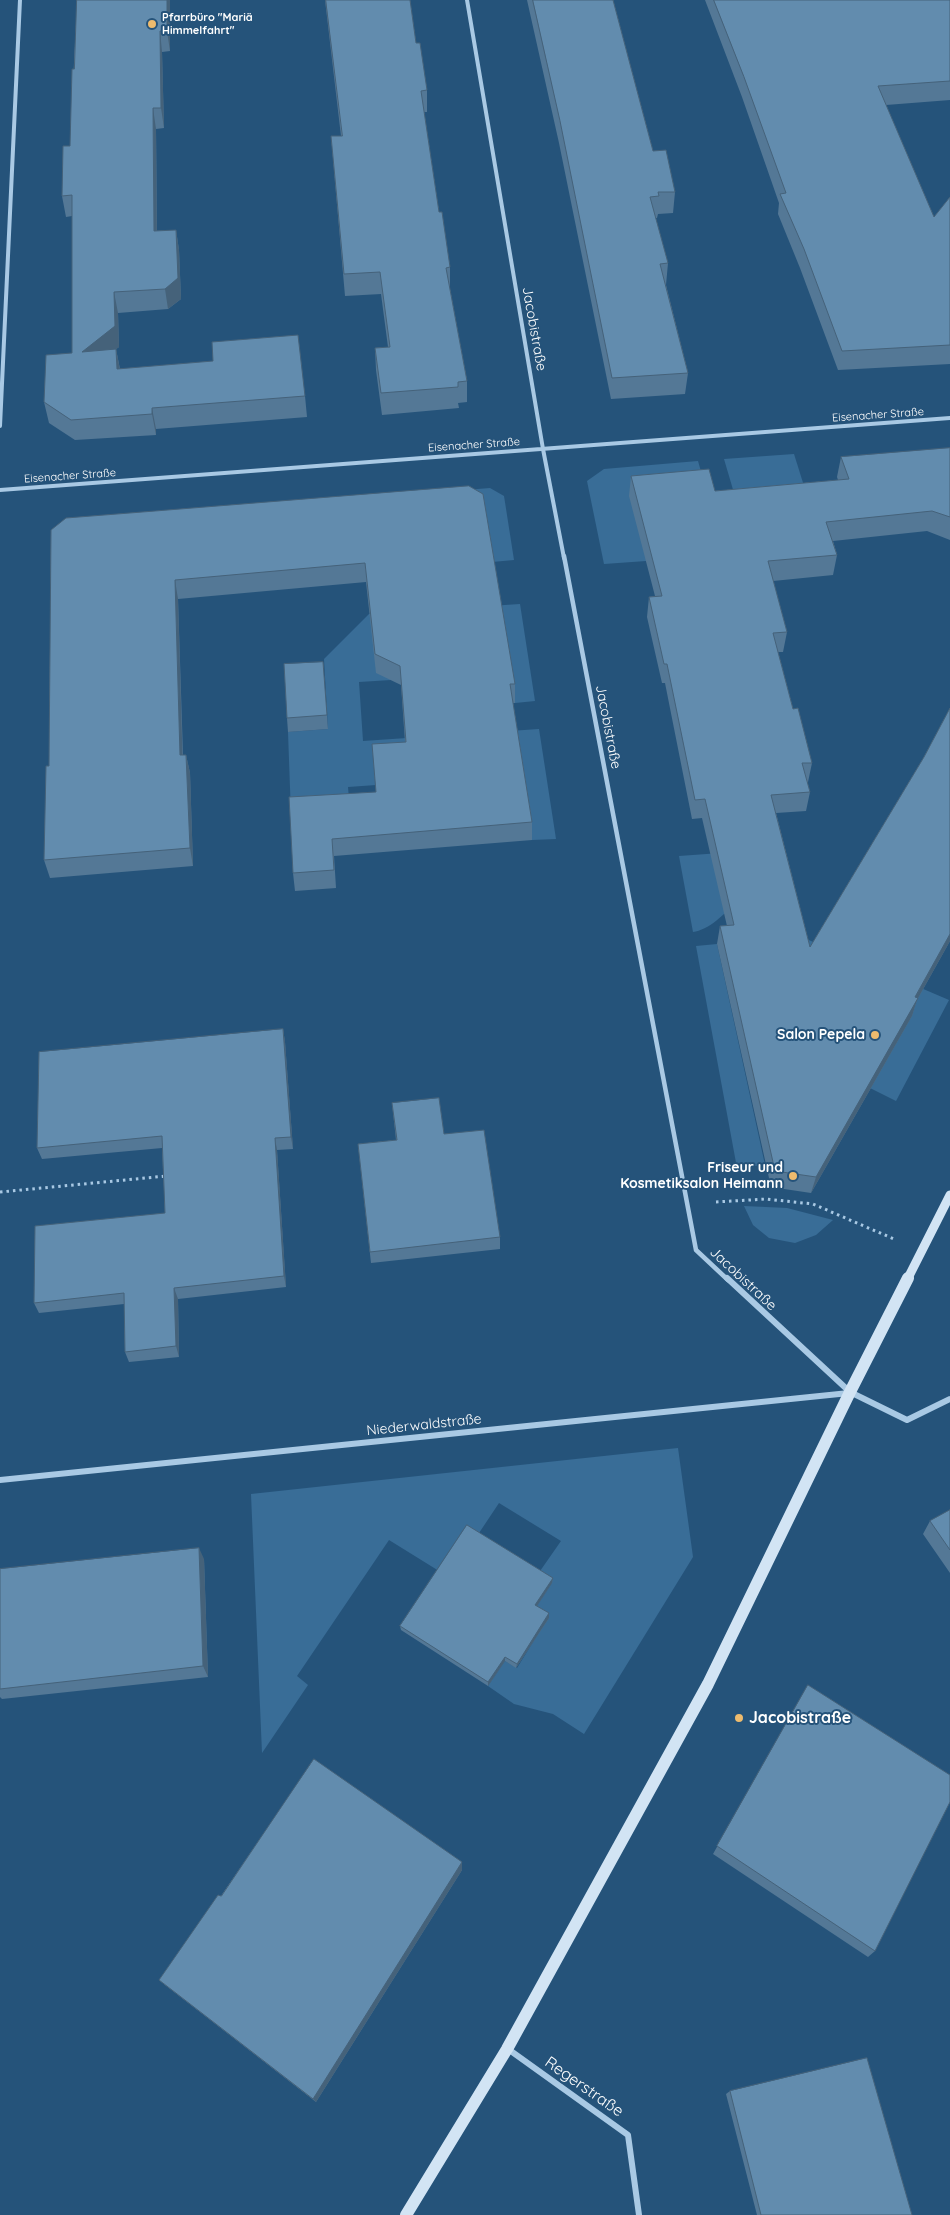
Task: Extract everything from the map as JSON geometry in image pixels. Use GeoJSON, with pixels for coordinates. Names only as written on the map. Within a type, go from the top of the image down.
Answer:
{"type":"FeatureCollection","features":[{"type":"Feature","properties":{"kind":"street"},"geometry":{"type":"LineString","coordinates":[[0,426],[20,0]]}},
{"type":"Feature","properties":{"kind":"street","name":"Jacobistraße"},"geometry":{"type":"LineString","coordinates":[[467,0],[543,449],[696,1250],[850,1392],[907,1420],[950,1398]]}},
{"type":"Feature","properties":{"kind":"street","name":"Eisenacher Straße"},"geometry":{"type":"LineString","coordinates":[[0,490],[950,418]]}},
{"type":"Feature","properties":{"kind":"street"},"geometry":{"type":"LineString","coordinates":[[406,2215],[507,2049],[708,1684],[850,1392],[950,1195]]}},
{"type":"Feature","properties":{"kind":"street","name":"Niederwaldstraße"},"geometry":{"type":"LineString","coordinates":[[0,1480],[850,1392]]}},
{"type":"Feature","properties":{"kind":"street","name":"Regerstraße"},"geometry":{"type":"LineString","coordinates":[[507,2049],[628,2135],[639,2215]]}},
{"type":"Feature","properties":{"kind":"path"},"geometry":{"type":"LineString","coordinates":[[0,1192],[166,1176]]}},
{"type":"Feature","properties":{"kind":"path"},"geometry":{"type":"LineString","coordinates":[[688,1204],[766,1199],[813,1204],[922,1252]]}},
{"type":"Feature","properties":{"kind":"shaded area"},"geometry":{"type":"Polygon","coordinates":[[[794,454],[809,502],[747,537],[724,459],[794,454]]]}},
{"type":"Feature","properties":{"kind":"shaded area"},"geometry":{"type":"Polygon","coordinates":[[[698,461],[706,489],[646,561],[604,564],[587,481],[604,469],[698,461]]]}},
{"type":"Feature","properties":{"kind":"shaded area"},"geometry":{"type":"Polygon","coordinates":[[[490,488],[504,496],[514,560],[492,562],[354,499],[490,488]]]}},
{"type":"Feature","properties":{"kind":"shaded area"},"geometry":{"type":"Polygon","coordinates":[[[520,604],[535,701],[515,703],[504,628],[391,680],[359,682],[363,741],[539,729],[556,839],[532,840],[518,751],[374,763],[376,785],[348,787],[350,811],[291,815],[288,732],[328,729],[324,659],[369,614],[520,604]]]}},
{"type":"Feature","properties":{"kind":"shaded area"},"geometry":{"type":"Polygon","coordinates":[[[776,849],[750,885],[728,910],[705,928],[693,932],[679,856],[776,849]]]}},
{"type":"Feature","properties":{"kind":"shaded area"},"geometry":{"type":"Polygon","coordinates":[[[797,935],[949,1000],[896,1101],[870,1088],[912,1015],[766,950],[797,935]]]}},
{"type":"Feature","properties":{"kind":"shaded area"},"geometry":{"type":"Polygon","coordinates":[[[717,944],[765,1165],[737,1168],[696,946],[717,944]]]}},
{"type":"Feature","properties":{"kind":"shaded area"},"geometry":{"type":"Polygon","coordinates":[[[744,1206],[787,1208],[833,1220],[816,1235],[795,1243],[769,1238],[753,1225],[744,1206]]]}},
{"type":"Feature","properties":{"kind":"shaded area"},"geometry":{"type":"Polygon","coordinates":[[[678,1448],[693,1557],[584,1734],[553,1714],[514,1704],[488,1686],[505,1661],[517,1668],[548,1618],[535,1609],[552,1583],[538,1574],[561,1541],[499,1503],[477,1536],[439,1571],[389,1540],[297,1676],[308,1685],[262,1753],[251,1494],[678,1448]]]}},
{"type":"Feature","properties":{"kind":"building"},"geometry":{"type":"Polygon","coordinates":[[[77,0],[167,0],[167,31],[160,31],[161,108],[153,108],[154,231],[176,230],[178,278],[165,289],[114,292],[115,326],[82,352],[116,349],[117,369],[213,361],[212,342],[298,335],[305,396],[152,408],[152,414],[71,420],[44,402],[46,355],[72,353],[72,195],[62,196],[63,146],[70,146],[72,69],[74,69],[77,0]]]}},
{"type":"Feature","properties":{"kind":"building"},"geometry":{"type":"Polygon","coordinates":[[[326,0],[410,0],[416,43],[420,43],[427,90],[421,91],[439,212],[442,212],[450,267],[446,268],[467,381],[458,382],[458,387],[381,393],[375,348],[390,347],[380,272],[344,274],[331,136],[342,136],[326,0]]]}},
{"type":"Feature","properties":{"kind":"building"},"geometry":{"type":"Polygon","coordinates":[[[533,0],[613,0],[653,151],[666,150],[675,192],[658,192],[659,196],[650,197],[668,263],[660,264],[688,373],[612,378],[560,121],[533,0]]]}},
{"type":"Feature","properties":{"kind":"building"},"geometry":{"type":"Polygon","coordinates":[[[714,0],[950,0],[950,81],[878,86],[934,217],[950,197],[950,345],[842,351],[804,249],[780,194],[786,193],[714,0]]]}},
{"type":"Feature","properties":{"kind":"building"},"geometry":{"type":"Polygon","coordinates":[[[950,448],[950,517],[932,511],[826,522],[837,555],[768,561],[787,632],[773,633],[793,709],[798,708],[812,763],[802,763],[810,792],[771,795],[810,947],[924,757],[950,708],[950,934],[915,997],[918,998],[816,1177],[775,1171],[720,926],[734,925],[705,799],[695,800],[667,664],[664,664],[649,597],[662,596],[631,476],[709,469],[715,491],[849,479],[841,457],[950,448]]]}},
{"type":"Feature","properties":{"kind":"building"},"geometry":{"type":"Polygon","coordinates":[[[469,486],[483,494],[515,684],[510,684],[532,822],[332,839],[334,870],[293,873],[289,797],[376,792],[372,744],[406,742],[400,666],[375,654],[365,563],[175,580],[180,755],[186,755],[190,848],[44,860],[46,766],[49,766],[51,530],[66,518],[469,486]]]}},
{"type":"Feature","properties":{"kind":"building"},"geometry":{"type":"Polygon","coordinates":[[[323,662],[327,715],[287,718],[284,664],[323,662]]]}},
{"type":"Feature","properties":{"kind":"building"},"geometry":{"type":"Polygon","coordinates":[[[283,1029],[291,1137],[275,1138],[284,1276],[174,1288],[176,1346],[125,1352],[124,1293],[34,1303],[35,1226],[165,1213],[162,1136],[37,1148],[39,1052],[283,1029]]]}},
{"type":"Feature","properties":{"kind":"building"},"geometry":{"type":"Polygon","coordinates":[[[439,1098],[444,1134],[484,1130],[500,1237],[370,1252],[358,1144],[397,1140],[392,1103],[439,1098]]]}},
{"type":"Feature","properties":{"kind":"building"},"geometry":{"type":"Polygon","coordinates":[[[950,1510],[950,1550],[930,1521],[950,1510]]]}},
{"type":"Feature","properties":{"kind":"building"},"geometry":{"type":"Polygon","coordinates":[[[467,1525],[553,1578],[535,1605],[549,1613],[517,1664],[505,1657],[488,1682],[400,1626],[467,1525]]]}},
{"type":"Feature","properties":{"kind":"building"},"geometry":{"type":"Polygon","coordinates":[[[199,1548],[203,1666],[0,1689],[0,1569],[199,1548]]]}},
{"type":"Feature","properties":{"kind":"building"},"geometry":{"type":"Polygon","coordinates":[[[808,1685],[950,1775],[950,1802],[875,1951],[717,1846],[808,1685]]]}},
{"type":"Feature","properties":{"kind":"building"},"geometry":{"type":"Polygon","coordinates":[[[314,1759],[462,1862],[313,2099],[159,1980],[218,1895],[221,1896],[314,1759]]]}},
{"type":"Feature","properties":{"kind":"building"},"geometry":{"type":"Polygon","coordinates":[[[867,2058],[912,2215],[761,2215],[730,2091],[867,2058]]]}},
{"type":"Feature","properties":{"kind":"place","name":"Pfarrbüro \"Mariä Himmelfahrt\""},"geometry":{"type":"Point","coordinates":[152,24]}},
{"type":"Feature","properties":{"kind":"place","name":"Salon Pepela"},"geometry":{"type":"Point","coordinates":[875,1035]}},
{"type":"Feature","properties":{"kind":"place","name":"Friseur und Kosmetiksalon Heimann"},"geometry":{"type":"Point","coordinates":[793,1176]}},
{"type":"Feature","properties":{"kind":"place","name":"Jacobistraße"},"geometry":{"type":"Point","coordinates":[739,1718]}}]}
